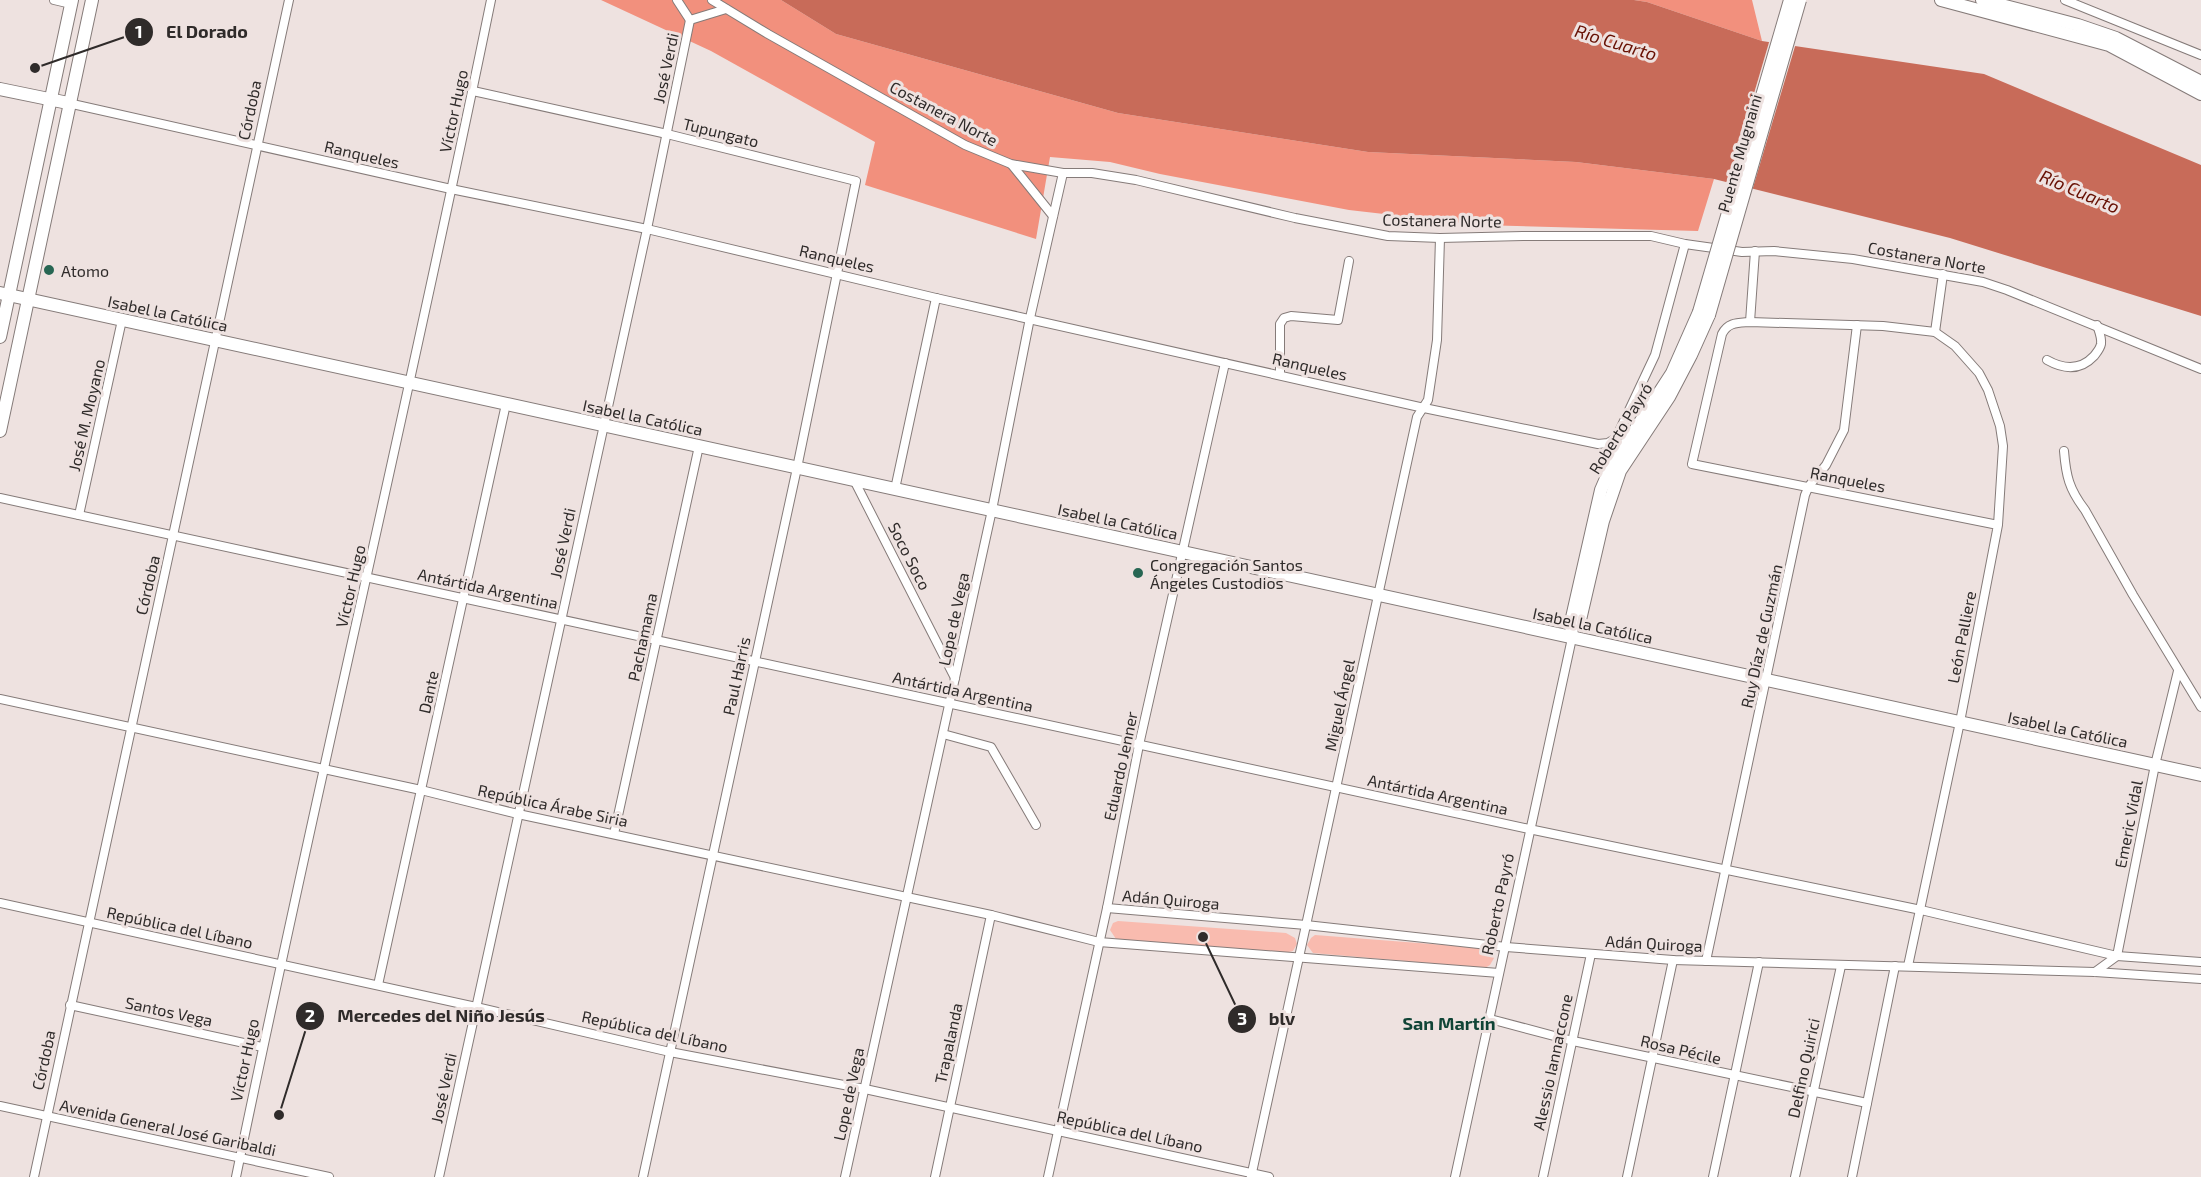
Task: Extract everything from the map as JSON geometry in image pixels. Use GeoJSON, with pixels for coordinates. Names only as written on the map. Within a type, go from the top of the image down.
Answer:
{"type":"FeatureCollection","features":[{"type":"Feature","properties":{"kind":"main road"},"geometry":{"type":"LineString","coordinates":[[0,431],[68,103],[92,0]]}},
{"type":"Feature","properties":{"kind":"main road","name":"Puente Mugnaini"},"geometry":{"type":"LineString","coordinates":[[1704,313],[1790,0]]}},
{"type":"Feature","properties":{"kind":"main road","name":"Puente Mugnaini"},"geometry":{"type":"LineString","coordinates":[[1704,313],[1800,0]]}},
{"type":"Feature","properties":{"kind":"main road"},"geometry":{"type":"LineString","coordinates":[[1941,0],[2109,45],[2201,94]]}},
{"type":"Feature","properties":{"kind":"main road"},"geometry":{"type":"LineString","coordinates":[[1982,0],[2078,25],[2116,38],[2201,82]]}},
{"type":"Feature","properties":{"kind":"main road"},"geometry":{"type":"LineString","coordinates":[[0,337],[4,294],[72,2]]}},
{"type":"Feature","properties":{"kind":"main road"},"geometry":{"type":"LineString","coordinates":[[0,89],[68,103]]}},
{"type":"Feature","properties":{"kind":"main road","name":"Isabel la Católica"},"geometry":{"type":"LineString","coordinates":[[4,294],[2201,775]]}},
{"type":"Feature","properties":{"kind":"main road","name":"Roberto Payró"},"geometry":{"type":"LineString","coordinates":[[1572,638],[1579,624],[1616,481],[1680,378],[1704,313]]}},
{"type":"Feature","properties":{"kind":"street"},"geometry":{"type":"LineString","coordinates":[[54,0],[72,2]]}},
{"type":"Feature","properties":{"kind":"street","name":"Córdoba"},"geometry":{"type":"LineString","coordinates":[[34,1177],[87,922],[174,534],[289,0]]}},
{"type":"Feature","properties":{"kind":"street","name":"Víctor Hugo"},"geometry":{"type":"LineString","coordinates":[[236,1177],[262,1047],[368,578],[491,0]]}},
{"type":"Feature","properties":{"kind":"street"},"geometry":{"type":"LineString","coordinates":[[677,0],[690,21],[726,9]]}},
{"type":"Feature","properties":{"kind":"street","name":"Costanera Norte"},"geometry":{"type":"LineString","coordinates":[[712,0],[965,145],[1011,164],[1063,173],[1092,173],[1136,180],[1295,218],[1388,236],[1440,238],[1651,236],[1685,244],[1742,252],[1774,251],[1853,259],[1943,274],[1983,282],[2007,290],[2201,369]]}},
{"type":"Feature","properties":{"kind":"street"},"geometry":{"type":"LineString","coordinates":[[2066,0],[2201,55]]}},
{"type":"Feature","properties":{"kind":"street","name":"José Verdi"},"geometry":{"type":"LineString","coordinates":[[439,1177],[647,230],[690,21]]}},
{"type":"Feature","properties":{"kind":"street","name":"Tupungato"},"geometry":{"type":"LineString","coordinates":[[473,91],[667,134],[856,181]]}},
{"type":"Feature","properties":{"kind":"street","name":"Ranqueles"},"geometry":{"type":"LineString","coordinates":[[68,103],[451,189],[647,230],[1424,408],[1598,444],[1608,443],[1616,438],[1655,355],[1685,244]]}},
{"type":"Feature","properties":{"kind":"street"},"geometry":{"type":"LineString","coordinates":[[1011,164],[1053,216]]}},
{"type":"Feature","properties":{"kind":"street","name":"Lope de Vega"},"geometry":{"type":"LineString","coordinates":[[845,1177],[950,704],[1030,318],[1063,173]]}},
{"type":"Feature","properties":{"kind":"street","name":"Paul Harris"},"geometry":{"type":"LineString","coordinates":[[643,1177],[797,468],[856,181]]}},
{"type":"Feature","properties":{"kind":"street","name":"Miguel Ángel"},"geometry":{"type":"LineString","coordinates":[[1251,1175],[1417,417],[1428,400],[1437,340],[1440,238]]}},
{"type":"Feature","properties":{"kind":"street"},"geometry":{"type":"LineString","coordinates":[[1755,251],[1750,322],[1857,325],[1935,332],[1943,274]]}},
{"type":"Feature","properties":{"kind":"street"},"geometry":{"type":"LineString","coordinates":[[1280,375],[1280,324],[1284,318],[1291,316],[1338,320],[1349,261]]}},
{"type":"Feature","properties":{"kind":"street"},"geometry":{"type":"LineString","coordinates":[[895,489],[936,298]]}},
{"type":"Feature","properties":{"kind":"street","name":"José M. Moyano"},"geometry":{"type":"LineString","coordinates":[[79,515],[122,320]]}},
{"type":"Feature","properties":{"kind":"street","name":"Ranqueles"},"geometry":{"type":"LineString","coordinates":[[1750,322],[1732,324],[1725,328],[1722,334],[1692,464],[1998,525]]}},
{"type":"Feature","properties":{"kind":"street","name":"Ruy Díaz de Guzmán"},"geometry":{"type":"LineString","coordinates":[[1706,961],[1809,486],[1826,465],[1844,430],[1857,325]]}},
{"type":"Feature","properties":{"kind":"street"},"geometry":{"type":"LineString","coordinates":[[2047,360],[2058,367],[2072,368],[2090,361],[2102,342],[2097,326]]}},
{"type":"Feature","properties":{"kind":"street","name":"León Palliere"},"geometry":{"type":"LineString","coordinates":[[1908,966],[1960,722],[1998,525],[2003,446],[1995,410],[1979,374],[1955,346],[1935,332]]}},
{"type":"Feature","properties":{"kind":"street","name":"Eduardo Jenner"},"geometry":{"type":"LineString","coordinates":[[1048,1177],[1107,908],[1139,745],[1225,363]]}},
{"type":"Feature","properties":{"kind":"street","name":"Dante"},"geometry":{"type":"LineString","coordinates":[[378,985],[506,404]]}},
{"type":"Feature","properties":{"kind":"street","name":"Pachamama"},"geometry":{"type":"LineString","coordinates":[[614,834],[699,446]]}},
{"type":"Feature","properties":{"kind":"street"},"geometry":{"type":"LineString","coordinates":[[2064,451],[2066,476],[2070,486],[2178,672],[2201,707]]}},
{"type":"Feature","properties":{"kind":"street","name":"Soco Soco"},"geometry":{"type":"LineString","coordinates":[[854,480],[955,678]]}},
{"type":"Feature","properties":{"kind":"street","name":"Antártida Argentina"},"geometry":{"type":"LineString","coordinates":[[0,498],[1529,829],[1921,910]]}},
{"type":"Feature","properties":{"kind":"street","name":"Roberto Payró"},"geometry":{"type":"LineString","coordinates":[[1455,1177],[1572,638]]}},
{"type":"Feature","properties":{"kind":"street","name":"Emeric Vidal"},"geometry":{"type":"LineString","coordinates":[[2117,956],[2155,765],[2178,672]]}},
{"type":"Feature","properties":{"kind":"street","name":"República Árabe Siria"},"geometry":{"type":"LineString","coordinates":[[0,699],[421,790],[518,814],[991,915],[1099,942]]}},
{"type":"Feature","properties":{"kind":"street"},"geometry":{"type":"LineString","coordinates":[[943,734],[991,747],[1036,825]]}},
{"type":"Feature","properties":{"kind":"street","name":"República del Líbano"},"geometry":{"type":"LineString","coordinates":[[0,903],[476,1006],[670,1052],[865,1089],[1251,1175],[1269,1177]]}},
{"type":"Feature","properties":{"kind":"street","name":"Adán Quiroga"},"geometry":{"type":"LineString","coordinates":[[1107,908],[1306,925],[1506,947],[1673,960],[2095,972],[2201,979]]}},
{"type":"Feature","properties":{"kind":"street"},"geometry":{"type":"LineString","coordinates":[[1921,910],[2117,956],[2201,962]]}},
{"type":"Feature","properties":{"kind":"street","name":"Trapalanda"},"geometry":{"type":"LineString","coordinates":[[935,1177],[991,915]]}},
{"type":"Feature","properties":{"kind":"street"},"geometry":{"type":"LineString","coordinates":[[1099,942],[1499,973]]}},
{"type":"Feature","properties":{"kind":"street","name":"Alessio Iannaccone"},"geometry":{"type":"LineString","coordinates":[[1543,1177],[1591,954]]}},
{"type":"Feature","properties":{"kind":"street"},"geometry":{"type":"LineString","coordinates":[[2095,972],[2117,956]]}},
{"type":"Feature","properties":{"kind":"street"},"geometry":{"type":"LineString","coordinates":[[1627,1177],[1673,960]]}},
{"type":"Feature","properties":{"kind":"street"},"geometry":{"type":"LineString","coordinates":[[2180,961],[2184,978]]}},
{"type":"Feature","properties":{"kind":"street"},"geometry":{"type":"LineString","coordinates":[[1713,1177],[1759,962]]}},
{"type":"Feature","properties":{"kind":"street","name":"Delfino Quirici"},"geometry":{"type":"LineString","coordinates":[[1795,1177],[1841,966]]}},
{"type":"Feature","properties":{"kind":"street"},"geometry":{"type":"LineString","coordinates":[[1852,1177],[1895,966]]}},
{"type":"Feature","properties":{"kind":"street","name":"Santos Vega"},"geometry":{"type":"LineString","coordinates":[[70,1005],[262,1047]]}},
{"type":"Feature","properties":{"kind":"street","name":"Rosa Pécile"},"geometry":{"type":"LineString","coordinates":[[1490,1019],[1572,1041],[1867,1103]]}},
{"type":"Feature","properties":{"kind":"street","name":"Avenida General José Garibaldi"},"geometry":{"type":"LineString","coordinates":[[0,1106],[329,1177]]}},
{"type":"Feature","properties":{"kind":"shaded area"},"geometry":{"type":"Polygon","coordinates":[[[601,0],[781,0],[836,34],[1118,113],[1368,152],[1576,162],[1714,179],[1698,231],[1480,225],[1349,210],[1160,174],[1110,162],[1050,157],[1036,239],[865,185],[875,142],[711,51],[601,0]]]}},
{"type":"Feature","properties":{"kind":"shaded area"},"geometry":{"type":"Polygon","coordinates":[[[1634,0],[1752,0],[1762,41],[1647,2],[1634,0]]]}},
{"type":"Feature","properties":{"kind":"shaded area"},"geometry":{"type":"Polygon","coordinates":[[[1118,921],[1286,933],[1295,938],[1297,944],[1293,951],[1284,953],[1116,939],[1110,930],[1113,923],[1118,921]]]}},
{"type":"Feature","properties":{"kind":"shaded area"},"geometry":{"type":"Polygon","coordinates":[[[1315,935],[1483,948],[1492,953],[1494,958],[1485,968],[1313,953],[1307,945],[1315,935]]]}},
{"type":"Feature","properties":{"kind":"water","name":"Río Cuarto"},"geometry":{"type":"Polygon","coordinates":[[[781,0],[1634,0],[1647,2],[1762,41],[1984,74],[2201,165],[2201,316],[1950,238],[1714,179],[1576,162],[1368,152],[1118,113],[836,34],[781,0]]]}},
{"type":"Feature","properties":{"kind":"pier"},"geometry":{"type":"Polygon","coordinates":[[[1770,39],[1796,43],[1752,191],[1727,185],[1770,39]]]}},
{"type":"Feature","properties":{"kind":"place","name":"El Dorado"},"geometry":{"type":"Point","coordinates":[35,68]}},
{"type":"Feature","properties":{"kind":"place","name":"Atomo"},"geometry":{"type":"Point","coordinates":[49,270]}},
{"type":"Feature","properties":{"kind":"place","name":"Congregación Santos Ángeles Custodios"},"geometry":{"type":"Point","coordinates":[1138,573]}},
{"type":"Feature","properties":{"kind":"place","name":"blv"},"geometry":{"type":"Point","coordinates":[1203,937]}},
{"type":"Feature","properties":{"kind":"place","name":"Mercedes del Niño Jesús"},"geometry":{"type":"Point","coordinates":[279,1115]}},
{"type":"Feature","properties":{"kind":"district","name":"San Martín"},"geometry":{"type":"Point","coordinates":[1449,1023]}}]}
